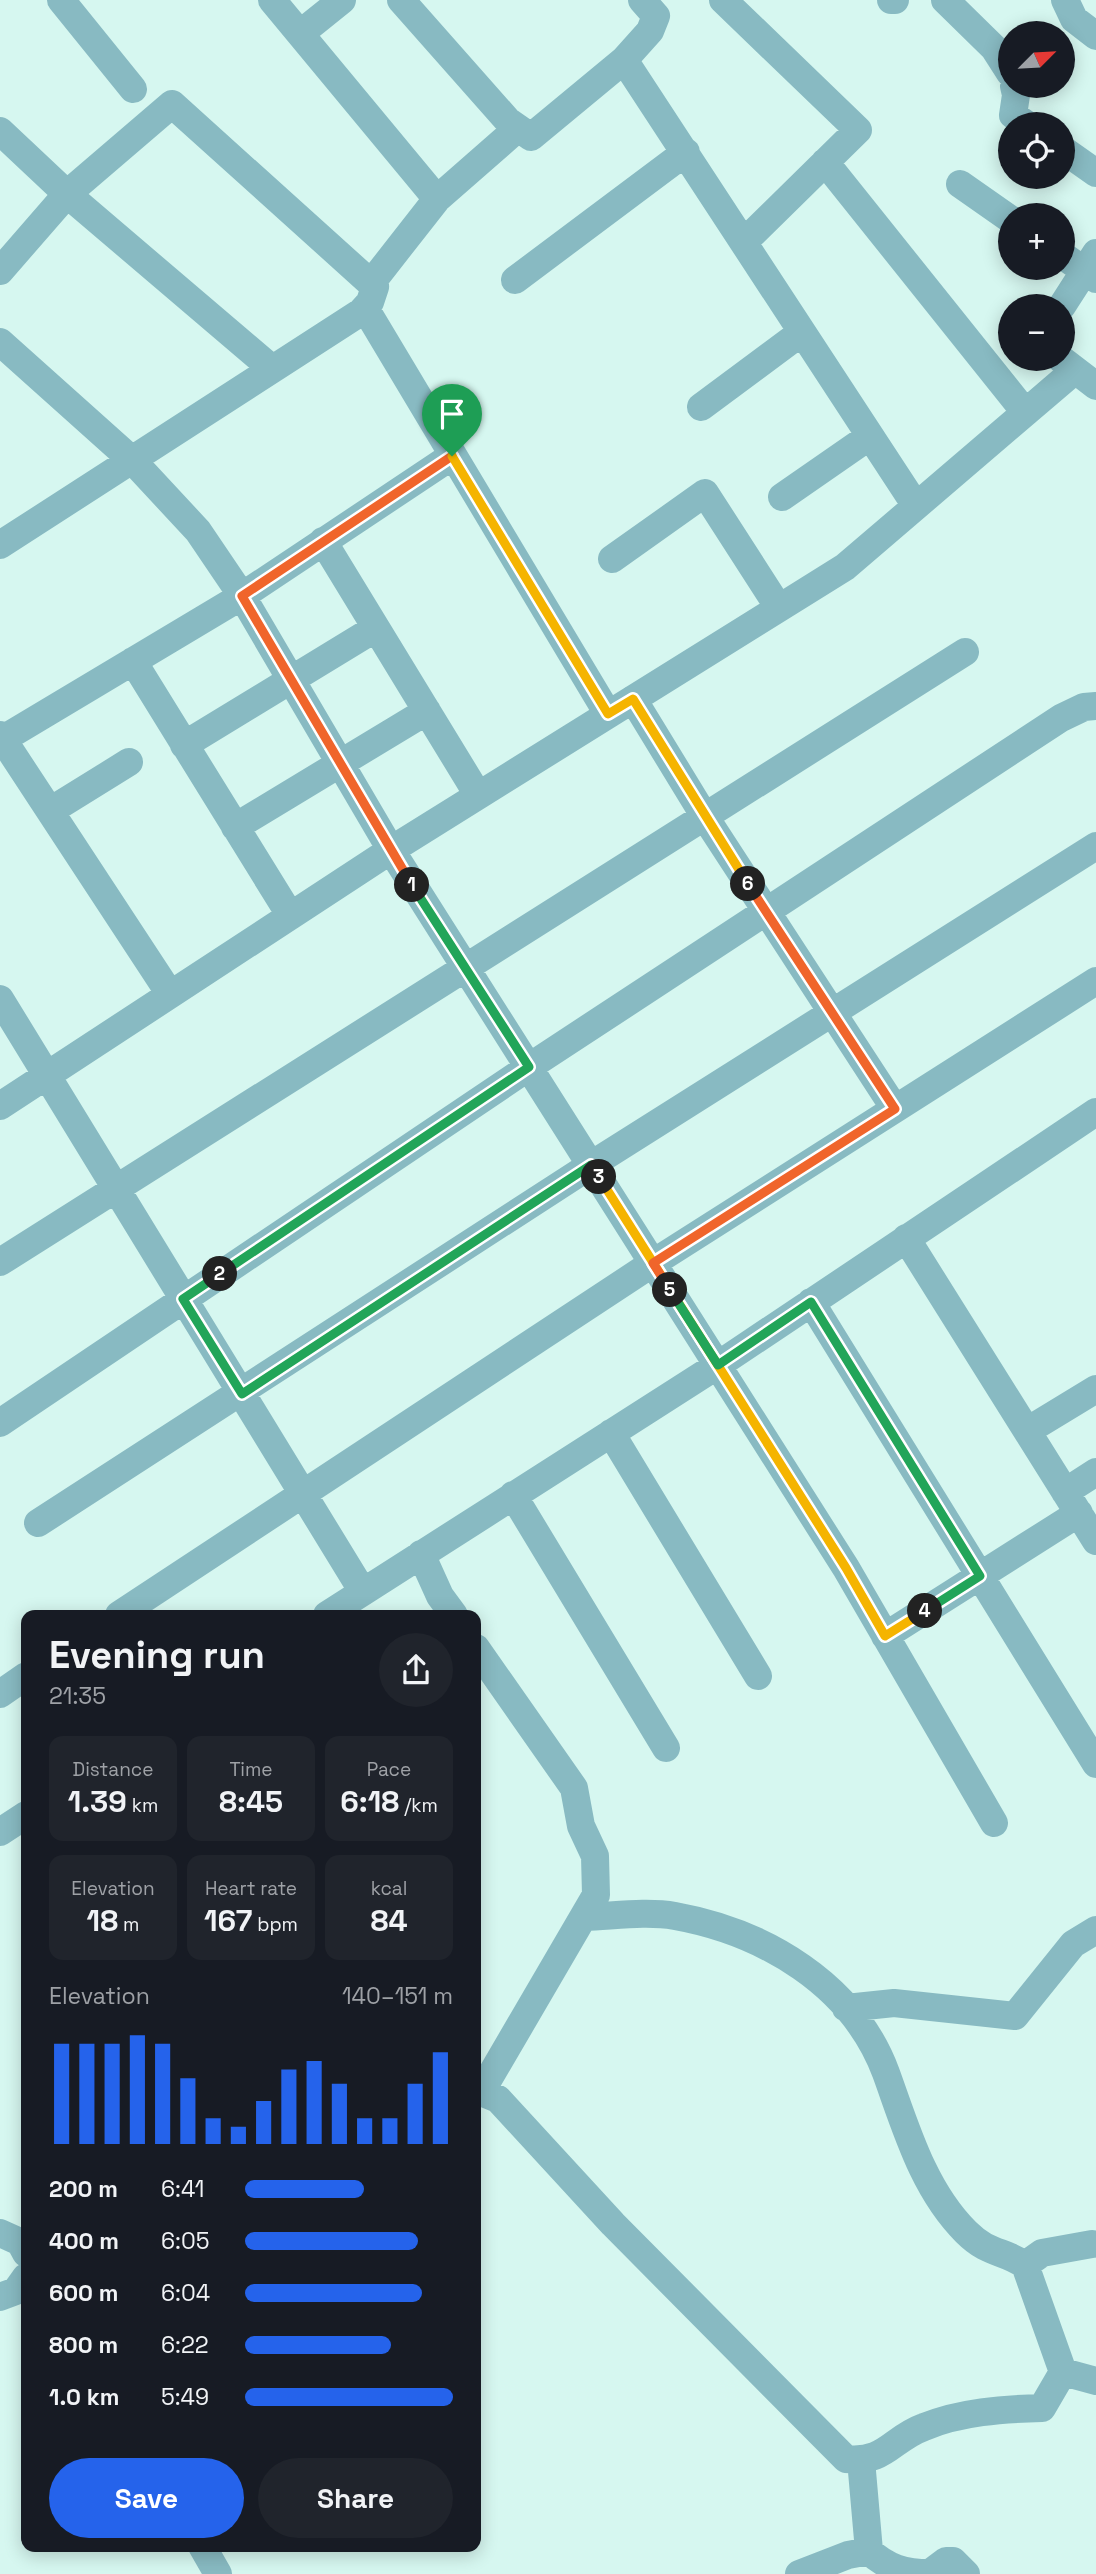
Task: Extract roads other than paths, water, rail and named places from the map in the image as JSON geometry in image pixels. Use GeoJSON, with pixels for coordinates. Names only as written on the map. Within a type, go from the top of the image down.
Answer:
{"type":"FeatureCollection","features":[{"type":"Feature","properties":{"kind":"street"},"geometry":{"type":"LineString","coordinates":[[61,0],[133,89]]}},
{"type":"Feature","properties":{"kind":"street"},"geometry":{"type":"LineString","coordinates":[[272,0],[437,199]]}},
{"type":"Feature","properties":{"kind":"street"},"geometry":{"type":"LineString","coordinates":[[301,33],[342,0]]}},
{"type":"Feature","properties":{"kind":"street"},"geometry":{"type":"LineString","coordinates":[[401,0],[508,121],[531,136],[624,60],[650,31],[656,16],[642,0]]}},
{"type":"Feature","properties":{"kind":"street"},"geometry":{"type":"LineString","coordinates":[[945,0],[998,54]]}},
{"type":"Feature","properties":{"kind":"street"},"geometry":{"type":"LineString","coordinates":[[1065,0],[1074,19],[1096,36]]}},
{"type":"Feature","properties":{"kind":"street"},"geometry":{"type":"LineString","coordinates":[[739,5],[858,130],[744,242]]}},
{"type":"Feature","properties":{"kind":"street"},"geometry":{"type":"LineString","coordinates":[[624,60],[916,506]]}},
{"type":"Feature","properties":{"kind":"street"},"geometry":{"type":"LineString","coordinates":[[0,271],[67,194],[172,104],[369,295],[452,456],[608,714]]}},
{"type":"Feature","properties":{"kind":"street"},"geometry":{"type":"LineString","coordinates":[[0,545],[133,461],[271,368],[369,295],[437,199],[518,128]]}},
{"type":"Feature","properties":{"kind":"street"},"geometry":{"type":"LineString","coordinates":[[0,131],[67,194],[271,368]]}},
{"type":"Feature","properties":{"kind":"street"},"geometry":{"type":"LineString","coordinates":[[515,280],[686,152]]}},
{"type":"Feature","properties":{"kind":"street"},"geometry":{"type":"LineString","coordinates":[[1075,158],[1096,173]]}},
{"type":"Feature","properties":{"kind":"street"},"geometry":{"type":"LineString","coordinates":[[825,162],[1025,412]]}},
{"type":"Feature","properties":{"kind":"street"},"geometry":{"type":"LineString","coordinates":[[960,184],[998,211]]}},
{"type":"Feature","properties":{"kind":"street"},"geometry":{"type":"LineString","coordinates":[[1069,294],[1085,264]]}},
{"type":"Feature","properties":{"kind":"street"},"geometry":{"type":"LineString","coordinates":[[701,407],[802,332]]}},
{"type":"Feature","properties":{"kind":"street"},"geometry":{"type":"LineString","coordinates":[[0,342],[133,461],[198,531],[242,596],[290,682],[391,850],[718,1365],[885,1636],[994,1823]]}},
{"type":"Feature","properties":{"kind":"street"},"geometry":{"type":"LineString","coordinates":[[0,1106],[391,850],[845,567],[1025,412],[1077,372]]}},
{"type":"Feature","properties":{"kind":"street"},"geometry":{"type":"LineString","coordinates":[[782,497],[870,436]]}},
{"type":"Feature","properties":{"kind":"street"},"geometry":{"type":"LineString","coordinates":[[170,994],[1,737],[242,596],[452,456]]}},
{"type":"Feature","properties":{"kind":"street"},"geometry":{"type":"LineString","coordinates":[[612,559],[705,493],[779,608]]}},
{"type":"Feature","properties":{"kind":"street"},"geometry":{"type":"LineString","coordinates":[[323,541],[478,795]]}},
{"type":"Feature","properties":{"kind":"street"},"geometry":{"type":"LineString","coordinates":[[184,745],[376,628]]}},
{"type":"Feature","properties":{"kind":"street"},"geometry":{"type":"LineString","coordinates":[[0,1262],[965,652]]}},
{"type":"Feature","properties":{"kind":"street"},"geometry":{"type":"LineString","coordinates":[[133,661],[290,915]]}},
{"type":"Feature","properties":{"kind":"street"},"geometry":{"type":"LineString","coordinates":[[633,699],[830,1013],[895,1109]]}},
{"type":"Feature","properties":{"kind":"street"},"geometry":{"type":"LineString","coordinates":[[0,1423],[529,1067],[1061,718],[1084,707],[1096,706]]}},
{"type":"Feature","properties":{"kind":"street"},"geometry":{"type":"LineString","coordinates":[[235,827],[427,712]]}},
{"type":"Feature","properties":{"kind":"street"},"geometry":{"type":"LineString","coordinates":[[50,811],[129,762]]}},
{"type":"Feature","properties":{"kind":"street"},"geometry":{"type":"LineString","coordinates":[[38,1523],[242,1394],[591,1165],[1096,846]]}},
{"type":"Feature","properties":{"kind":"street"},"geometry":{"type":"LineString","coordinates":[[127,1610],[653,1263],[1096,981]]}},
{"type":"Feature","properties":{"kind":"street"},"geometry":{"type":"LineString","coordinates":[[0,999],[362,1592]]}},
{"type":"Feature","properties":{"kind":"street"},"geometry":{"type":"LineString","coordinates":[[335,1610],[718,1365],[1096,1112]]}},
{"type":"Feature","properties":{"kind":"street"},"geometry":{"type":"LineString","coordinates":[[906,1238],[1096,1541]]}},
{"type":"Feature","properties":{"kind":"street"},"geometry":{"type":"LineString","coordinates":[[811,1302],[1096,1764]]}},
{"type":"Feature","properties":{"kind":"street"},"geometry":{"type":"LineString","coordinates":[[1027,1431],[1096,1389]]}},
{"type":"Feature","properties":{"kind":"street"},"geometry":{"type":"LineString","coordinates":[[611,1433],[758,1676]]}},
{"type":"Feature","properties":{"kind":"street"},"geometry":{"type":"LineString","coordinates":[[885,1636],[980,1576],[1072,1503],[1096,1472]]}},
{"type":"Feature","properties":{"kind":"street"},"geometry":{"type":"LineString","coordinates":[[513,1495],[666,1748]]}},
{"type":"Feature","properties":{"kind":"street"},"geometry":{"type":"LineString","coordinates":[[421,1554],[440,1596],[450,1610]]}},
{"type":"Feature","properties":{"kind":"street"},"geometry":{"type":"LineString","coordinates":[[481,1655],[574,1788],[581,1826],[595,1856],[596,1895],[481,2088]]}},
{"type":"Feature","properties":{"kind":"street"},"geometry":{"type":"LineString","coordinates":[[0,1693],[21,1679]]}},
{"type":"Feature","properties":{"kind":"street"},"geometry":{"type":"LineString","coordinates":[[0,1832],[21,1818]]}},
{"type":"Feature","properties":{"kind":"street"},"geometry":{"type":"LineString","coordinates":[[481,2092],[498,2099],[613,2224],[846,2459],[877,2458],[923,2427],[996,2409],[1042,2408],[1063,2372],[1026,2265],[987,2250],[966,2232],[942,2203],[899,2115],[874,2047],[859,2022],[846,2008],[813,1973],[740,1933],[673,1916],[585,1917]]}},
{"type":"Feature","properties":{"kind":"street"},"geometry":{"type":"LineString","coordinates":[[846,2008],[894,2003],[1014,2016],[1073,1944],[1096,1930]]}},
{"type":"Feature","properties":{"kind":"street"},"geometry":{"type":"LineString","coordinates":[[1026,2265],[1042,2253],[1092,2244]]}},
{"type":"Feature","properties":{"kind":"street"},"geometry":{"type":"LineString","coordinates":[[1063,2372],[1096,2381]]}},
{"type":"Feature","properties":{"kind":"street"},"geometry":{"type":"LineString","coordinates":[[861,2460],[869,2551],[881,2562],[897,2570],[930,2573],[946,2561],[953,2561],[966,2574]]}},
{"type":"Feature","properties":{"kind":"street"},"geometry":{"type":"LineString","coordinates":[[799,2574],[848,2555],[869,2551]]}},
{"type":"Feature","properties":{"kind":"street"},"geometry":{"type":"LineString","coordinates":[[205,2552],[218,2574]]}}]}
